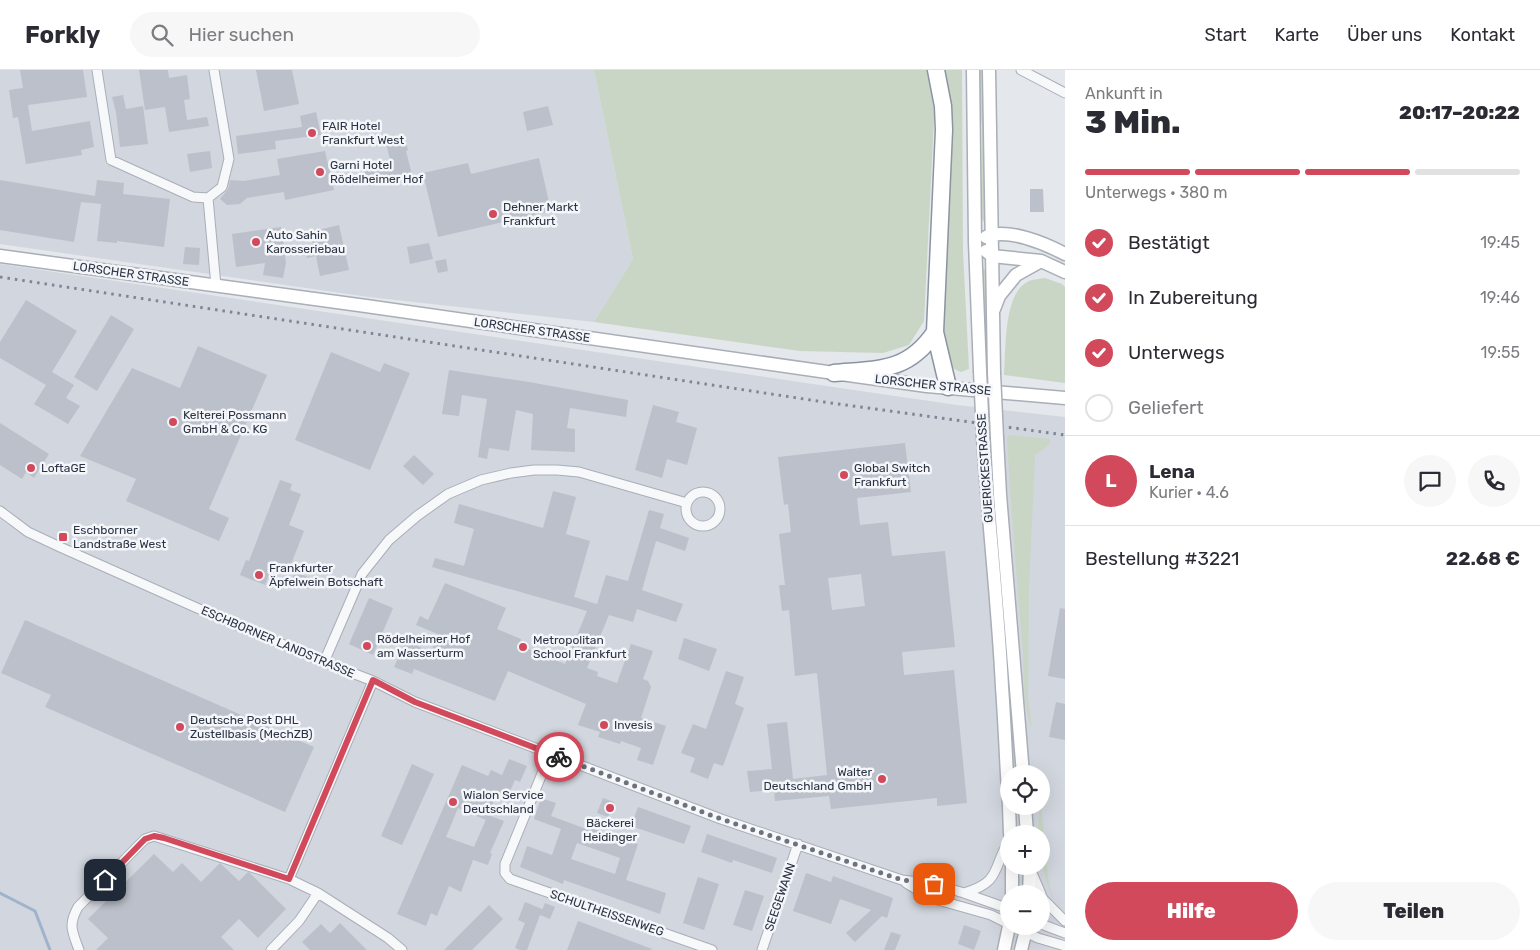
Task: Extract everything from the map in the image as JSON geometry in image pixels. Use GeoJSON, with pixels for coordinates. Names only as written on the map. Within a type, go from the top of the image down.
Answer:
{"type":"FeatureCollection","features":[{"type":"Feature","properties":{"kind":"highway"},"geometry":{"type":"LineString","coordinates":[[936,70],[943,106],[944,130],[935,332],[948,388]]}},
{"type":"Feature","properties":{"kind":"highway"},"geometry":{"type":"LineString","coordinates":[[834,373],[898,365],[913,358],[926,346],[935,332]]}},
{"type":"Feature","properties":{"kind":"main road","name":"GUERICKESTRASSE"},"geometry":{"type":"LineString","coordinates":[[973,70],[975,242],[983,436],[986,496],[1002,687],[1006,765]]}},
{"type":"Feature","properties":{"kind":"main road","name":"GUERICKESTRASSE"},"geometry":{"type":"LineString","coordinates":[[989,70],[994,373],[997,438],[1022,765]]}},
{"type":"Feature","properties":{"kind":"main road"},"geometry":{"type":"LineString","coordinates":[[1065,254],[1046,244],[1021,236],[992,234],[975,242],[992,256],[1041,261],[1065,272]]}},
{"type":"Feature","properties":{"kind":"main road","name":"LORSCHER STRASSE"},"geometry":{"type":"LineString","coordinates":[[0,256],[386,308],[834,373],[948,388],[1065,398]]}},
{"type":"Feature","properties":{"kind":"main road"},"geometry":{"type":"LineString","coordinates":[[993,313],[999,296],[1016,275],[1041,261]]}},
{"type":"Feature","properties":{"kind":"main road"},"geometry":{"type":"LineString","coordinates":[[1004,950],[1007,935]]}},
{"type":"Feature","properties":{"kind":"main road"},"geometry":{"type":"LineString","coordinates":[[1022,950],[1025,935]]}},
{"type":"Feature","properties":{"kind":"street"},"geometry":{"type":"LineString","coordinates":[[97,70],[111,160],[193,196],[208,198],[222,187],[229,160],[214,70]]}},
{"type":"Feature","properties":{"kind":"street"},"geometry":{"type":"LineString","coordinates":[[1021,70],[1065,93]]}},
{"type":"Feature","properties":{"kind":"street"},"geometry":{"type":"LineString","coordinates":[[208,198],[216,286]]}},
{"type":"Feature","properties":{"kind":"street"},"geometry":{"type":"LineString","coordinates":[[324,662],[362,574],[388,540],[448,494],[481,480],[511,473],[557,470],[579,472],[687,503]]}},
{"type":"Feature","properties":{"kind":"street"},"geometry":{"type":"LineString","coordinates":[[700,492],[707,493],[715,497],[720,506],[719,516],[714,522],[705,526],[696,525],[690,521],[686,510],[687,503],[691,497],[700,492]]}},
{"type":"Feature","properties":{"kind":"street","name":"ESCHBORNER LANDSTRASSE"},"geometry":{"type":"LineString","coordinates":[[0,511],[28,532],[206,612],[324,662],[373,680],[415,702],[721,819],[902,880],[934,884],[1000,906]]}},
{"type":"Feature","properties":{"kind":"street"},"geometry":{"type":"LineString","coordinates":[[289,879],[373,680]]}},
{"type":"Feature","properties":{"kind":"street","name":"SCHULTHEISSENWEG"},"geometry":{"type":"LineString","coordinates":[[550,754],[505,864],[505,873],[512,880],[712,950]]}},
{"type":"Feature","properties":{"kind":"street"},"geometry":{"type":"LineString","coordinates":[[79,950],[72,931],[72,918],[78,907],[145,839],[154,836],[289,879],[318,893],[388,938],[402,950]]}},
{"type":"Feature","properties":{"kind":"street","name":"SEEGEWANN"},"geometry":{"type":"LineString","coordinates":[[762,950],[798,844]]}},
{"type":"Feature","properties":{"kind":"street"},"geometry":{"type":"LineString","coordinates":[[964,893],[990,880],[996,872],[1000,859]]}},
{"type":"Feature","properties":{"kind":"street","name":"ESCHBORNER LANDSTRASSE"},"geometry":{"type":"LineString","coordinates":[[902,880],[931,898],[991,915],[1000,920]]}},
{"type":"Feature","properties":{"kind":"street"},"geometry":{"type":"LineString","coordinates":[[271,950],[299,921],[318,893]]}},
{"type":"Feature","properties":{"kind":"street"},"geometry":{"type":"LineString","coordinates":[[1050,906],[1065,921]]}},
{"type":"Feature","properties":{"kind":"street"},"geometry":{"type":"LineString","coordinates":[[1050,927],[1065,932]]}},
{"type":"Feature","properties":{"kind":"street"},"geometry":{"type":"LineString","coordinates":[[1038,935],[1065,946]]}},
{"type":"Feature","properties":{"kind":"shaded area"},"geometry":{"type":"Polygon","coordinates":[[[0,70],[594,70],[633,259],[594,322],[369,297],[0,244],[0,70]]]}},
{"type":"Feature","properties":{"kind":"shaded area"},"geometry":{"type":"Polygon","coordinates":[[[0,264],[957,405],[1065,417],[1065,950],[0,950],[0,264]]]}},
{"type":"Feature","properties":{"kind":"green space"},"geometry":{"type":"Polygon","coordinates":[[[594,70],[927,70],[935,100],[924,321],[909,345],[883,353],[800,351],[594,322],[633,259],[594,70]]]}},
{"type":"Feature","properties":{"kind":"green space"},"geometry":{"type":"Polygon","coordinates":[[[944,70],[962,70],[963,252],[969,369],[961,372],[950,363],[944,341],[944,70]]]}},
{"type":"Feature","properties":{"kind":"green space"},"geometry":{"type":"Polygon","coordinates":[[[977,70],[984,70],[986,222],[982,219],[982,128],[977,70]]]}},
{"type":"Feature","properties":{"kind":"green space"},"geometry":{"type":"Polygon","coordinates":[[[983,269],[987,273],[989,372],[985,372],[983,269]]]}},
{"type":"Feature","properties":{"kind":"green space"},"geometry":{"type":"Polygon","coordinates":[[[1045,278],[1062,284],[1065,287],[1065,383],[1004,375],[1007,323],[1014,297],[1021,287],[1029,281],[1045,278]]]}},
{"type":"Feature","properties":{"kind":"green space"},"geometry":{"type":"Polygon","coordinates":[[[1008,435],[1050,439],[1050,444],[1035,455],[1029,587],[1028,697],[1032,728],[1024,691],[1008,435]]]}},
{"type":"Feature","properties":{"kind":"green space"},"geometry":{"type":"Polygon","coordinates":[[[988,437],[992,437],[1017,765],[1012,765],[988,437]]]}},
{"type":"Feature","properties":{"kind":"green space"},"geometry":{"type":"Polygon","coordinates":[[[1039,815],[1042,815],[1043,825],[1038,825],[1039,815]]]}},
{"type":"Feature","properties":{"kind":"green space"},"geometry":{"type":"Polygon","coordinates":[[[1045,875],[1048,875],[1049,885],[1046,882],[1045,875]]]}},
{"type":"Feature","properties":{"kind":"building"},"geometry":{"type":"Polygon","coordinates":[[[20,70],[83,70],[87,97],[28,105],[32,131],[90,121],[94,147],[81,150],[82,155],[26,164],[18,117],[13,118],[9,90],[23,88],[20,70]]]}},
{"type":"Feature","properties":{"kind":"building"},"geometry":{"type":"Polygon","coordinates":[[[139,70],[168,70],[169,78],[187,75],[190,99],[184,100],[187,120],[207,117],[209,126],[169,132],[165,107],[145,110],[139,70]]]}},
{"type":"Feature","properties":{"kind":"building"},"geometry":{"type":"Polygon","coordinates":[[[256,70],[292,70],[299,104],[264,111],[256,70]]]}},
{"type":"Feature","properties":{"kind":"building"},"geometry":{"type":"Polygon","coordinates":[[[123,95],[126,109],[143,106],[148,144],[120,147],[116,112],[112,97],[123,95]]]}},
{"type":"Feature","properties":{"kind":"building"},"geometry":{"type":"Polygon","coordinates":[[[548,106],[553,125],[527,131],[523,112],[548,106]]]}},
{"type":"Feature","properties":{"kind":"building"},"geometry":{"type":"Polygon","coordinates":[[[316,112],[321,135],[275,141],[276,149],[238,154],[236,136],[302,127],[300,116],[316,112]]]}},
{"type":"Feature","properties":{"kind":"building"},"geometry":{"type":"Polygon","coordinates":[[[405,139],[412,175],[367,186],[363,170],[391,164],[386,143],[405,139]]]}},
{"type":"Feature","properties":{"kind":"building"},"geometry":{"type":"Polygon","coordinates":[[[210,151],[212,168],[190,172],[187,154],[210,151]]]}},
{"type":"Feature","properties":{"kind":"building"},"geometry":{"type":"Polygon","coordinates":[[[325,151],[334,190],[285,200],[284,192],[247,198],[240,204],[227,205],[220,199],[228,189],[230,180],[244,181],[280,175],[277,159],[325,151]]]}},
{"type":"Feature","properties":{"kind":"building"},"geometry":{"type":"Polygon","coordinates":[[[539,158],[551,211],[438,237],[423,173],[468,163],[471,174],[539,158]]]}},
{"type":"Feature","properties":{"kind":"building"},"geometry":{"type":"Polygon","coordinates":[[[0,180],[95,196],[97,180],[124,183],[123,194],[170,199],[164,247],[117,241],[117,243],[97,241],[101,204],[81,202],[74,242],[0,230],[0,180]]]}},
{"type":"Feature","properties":{"kind":"building"},"geometry":{"type":"Polygon","coordinates":[[[1030,189],[1043,189],[1044,212],[1030,212],[1030,189]]]}},
{"type":"Feature","properties":{"kind":"building"},"geometry":{"type":"Polygon","coordinates":[[[339,225],[349,270],[320,276],[316,256],[307,258],[304,246],[313,244],[310,232],[339,225]]]}},
{"type":"Feature","properties":{"kind":"building"},"geometry":{"type":"Polygon","coordinates":[[[281,227],[286,263],[283,278],[263,275],[265,263],[236,267],[232,234],[281,227]]]}},
{"type":"Feature","properties":{"kind":"building"},"geometry":{"type":"Polygon","coordinates":[[[429,243],[433,259],[410,264],[407,247],[429,243]]]}},
{"type":"Feature","properties":{"kind":"building"},"geometry":{"type":"Polygon","coordinates":[[[185,247],[200,248],[199,265],[183,264],[185,247]]]}},
{"type":"Feature","properties":{"kind":"building"},"geometry":{"type":"Polygon","coordinates":[[[446,259],[448,271],[438,273],[435,261],[446,259]]]}},
{"type":"Feature","properties":{"kind":"building"},"geometry":{"type":"Polygon","coordinates":[[[26,300],[77,331],[52,372],[74,385],[66,398],[80,406],[68,424],[34,404],[46,385],[0,358],[0,342],[26,300]]]}},
{"type":"Feature","properties":{"kind":"building"},"geometry":{"type":"Polygon","coordinates":[[[111,315],[134,329],[97,391],[74,377],[111,315]]]}},
{"type":"Feature","properties":{"kind":"building","name":"Kelterei Possmann GmbH & Co. KG"},"geometry":{"type":"Polygon","coordinates":[[[198,346],[267,375],[209,509],[229,518],[219,541],[126,501],[136,479],[80,456],[132,368],[180,388],[198,346]]]}},
{"type":"Feature","properties":{"kind":"building"},"geometry":{"type":"Polygon","coordinates":[[[331,352],[380,372],[384,363],[410,373],[370,470],[295,440],[331,352]]]}},
{"type":"Feature","properties":{"kind":"building"},"geometry":{"type":"Polygon","coordinates":[[[449,370],[628,400],[626,417],[570,408],[567,428],[575,429],[575,452],[531,450],[533,414],[516,410],[509,451],[489,448],[487,459],[478,457],[487,399],[462,395],[459,416],[442,414],[449,370]]]}},
{"type":"Feature","properties":{"kind":"building"},"geometry":{"type":"Polygon","coordinates":[[[653,405],[679,412],[676,422],[697,428],[687,465],[667,459],[662,478],[635,470],[653,405]]]}},
{"type":"Feature","properties":{"kind":"building"},"geometry":{"type":"Polygon","coordinates":[[[0,423],[49,454],[34,478],[26,472],[22,479],[0,465],[0,423]]]}},
{"type":"Feature","properties":{"kind":"building"},"geometry":{"type":"Polygon","coordinates":[[[905,443],[911,492],[857,498],[860,525],[888,522],[892,556],[945,551],[955,647],[902,652],[904,675],[954,670],[967,803],[937,806],[937,798],[831,809],[829,796],[775,801],[774,790],[750,792],[747,771],[772,769],[767,724],[787,722],[793,779],[827,775],[817,673],[795,676],[789,610],[782,611],[779,585],[785,585],[779,534],[791,532],[788,504],[784,505],[778,457],[905,443]],[[861,574],[828,578],[832,610],[865,606],[861,574]]]}},
{"type":"Feature","properties":{"kind":"building"},"geometry":{"type":"Polygon","coordinates":[[[414,455],[434,474],[423,485],[403,466],[414,455]]]}},
{"type":"Feature","properties":{"kind":"building"},"geometry":{"type":"Polygon","coordinates":[[[280,480],[292,484],[290,490],[301,494],[289,525],[304,531],[290,567],[274,561],[265,585],[240,575],[246,560],[249,561],[280,480]]]}},
{"type":"Feature","properties":{"kind":"building"},"geometry":{"type":"Polygon","coordinates":[[[553,491],[576,497],[566,534],[590,541],[574,597],[597,604],[606,575],[628,581],[649,510],[664,514],[660,528],[689,538],[685,551],[656,541],[642,590],[683,604],[676,622],[637,609],[633,622],[609,615],[587,668],[598,672],[597,676],[617,683],[631,644],[653,651],[643,679],[648,681],[651,687],[641,718],[666,726],[653,765],[637,760],[641,748],[621,741],[620,744],[598,737],[600,732],[578,725],[586,704],[508,671],[495,701],[414,669],[412,674],[394,667],[406,641],[431,652],[438,634],[416,625],[420,616],[428,620],[445,583],[506,608],[497,629],[521,639],[519,645],[565,664],[587,611],[432,567],[435,558],[464,566],[474,529],[454,523],[459,504],[543,528],[553,491]]]}},
{"type":"Feature","properties":{"kind":"building"},"geometry":{"type":"Polygon","coordinates":[[[295,572],[313,579],[309,589],[291,581],[295,572]]]}},
{"type":"Feature","properties":{"kind":"building"},"geometry":{"type":"Polygon","coordinates":[[[369,598],[393,608],[373,655],[349,644],[369,598]]]}},
{"type":"Feature","properties":{"kind":"building"},"geometry":{"type":"Polygon","coordinates":[[[1060,608],[1065,609],[1065,679],[1048,676],[1060,608]]]}},
{"type":"Feature","properties":{"kind":"building","name":"Deutsche Post DHL Zustellbasis (MechZB)"},"geometry":{"type":"Polygon","coordinates":[[[25,620],[314,747],[285,812],[45,707],[51,695],[1,673],[25,620]]]}},
{"type":"Feature","properties":{"kind":"building"},"geometry":{"type":"Polygon","coordinates":[[[684,638],[717,649],[709,671],[678,659],[684,638]]]}},
{"type":"Feature","properties":{"kind":"building"},"geometry":{"type":"Polygon","coordinates":[[[726,671],[744,677],[735,704],[744,708],[723,766],[714,763],[708,779],[690,772],[695,758],[681,753],[693,724],[706,729],[726,671]]]}},
{"type":"Feature","properties":{"kind":"building"},"geometry":{"type":"Polygon","coordinates":[[[1056,702],[1065,704],[1065,740],[1049,737],[1056,702]]]}},
{"type":"Feature","properties":{"kind":"building"},"geometry":{"type":"Polygon","coordinates":[[[509,759],[527,766],[520,782],[515,780],[506,800],[496,796],[488,815],[504,821],[490,853],[492,854],[488,865],[473,860],[461,892],[449,886],[437,916],[431,913],[426,926],[397,914],[462,765],[488,776],[491,770],[502,775],[509,759]],[[458,808],[446,837],[474,847],[486,820],[458,808]]]}},
{"type":"Feature","properties":{"kind":"building"},"geometry":{"type":"Polygon","coordinates":[[[412,764],[434,774],[402,845],[381,836],[412,764]]]}},
{"type":"Feature","properties":{"kind":"building"},"geometry":{"type":"Polygon","coordinates":[[[541,798],[556,803],[551,816],[589,830],[590,828],[638,844],[626,880],[666,893],[660,914],[564,880],[563,884],[520,867],[527,846],[552,855],[561,829],[534,819],[541,798]],[[577,843],[571,859],[615,874],[620,858],[577,843]]]}},
{"type":"Feature","properties":{"kind":"building"},"geometry":{"type":"Polygon","coordinates":[[[603,798],[614,802],[608,817],[597,813],[603,798]]]}},
{"type":"Feature","properties":{"kind":"building"},"geometry":{"type":"Polygon","coordinates":[[[638,807],[691,826],[684,844],[631,826],[638,807]]]}},
{"type":"Feature","properties":{"kind":"building"},"geometry":{"type":"Polygon","coordinates":[[[707,834],[777,858],[772,873],[733,860],[732,863],[701,852],[707,834]]]}},
{"type":"Feature","properties":{"kind":"building"},"geometry":{"type":"Polygon","coordinates":[[[154,854],[173,872],[182,863],[201,882],[220,863],[239,881],[248,872],[286,909],[258,938],[239,919],[221,937],[234,950],[96,950],[108,938],[88,919],[154,854]]]}},
{"type":"Feature","properties":{"kind":"building"},"geometry":{"type":"Polygon","coordinates":[[[806,873],[831,882],[833,876],[893,898],[887,918],[882,916],[855,942],[846,933],[871,910],[840,899],[831,924],[793,911],[806,873]]]}},
{"type":"Feature","properties":{"kind":"building"},"geometry":{"type":"Polygon","coordinates":[[[698,877],[719,884],[704,930],[683,923],[698,877]]]}},
{"type":"Feature","properties":{"kind":"building"},"geometry":{"type":"Polygon","coordinates":[[[745,890],[764,896],[752,931],[733,925],[745,890]]]}},
{"type":"Feature","properties":{"kind":"building"},"geometry":{"type":"Polygon","coordinates":[[[525,902],[542,910],[545,903],[555,907],[550,919],[540,915],[527,950],[520,950],[515,948],[525,923],[518,920],[525,902]]]}},
{"type":"Feature","properties":{"kind":"building"},"geometry":{"type":"Polygon","coordinates":[[[489,905],[503,919],[472,950],[444,950],[489,905]]]}},
{"type":"Feature","properties":{"kind":"building"},"geometry":{"type":"Polygon","coordinates":[[[578,921],[652,949],[567,950],[578,921]]]}},
{"type":"Feature","properties":{"kind":"building"},"geometry":{"type":"Polygon","coordinates":[[[340,923],[367,950],[310,950],[302,942],[321,924],[330,933],[340,923]]]}},
{"type":"Feature","properties":{"kind":"building"},"geometry":{"type":"Polygon","coordinates":[[[964,925],[981,931],[974,950],[958,944],[964,925]]]}},
{"type":"Feature","properties":{"kind":"building"},"geometry":{"type":"Polygon","coordinates":[[[891,932],[901,935],[895,950],[884,950],[891,932]]]}},
{"type":"Feature","properties":{"kind":"waterway"},"geometry":{"type":"LineString","coordinates":[[0,893],[35,911],[50,950]]}},
{"type":"Feature","properties":{"kind":"railway"},"geometry":{"type":"LineString","coordinates":[[0,277],[824,402],[1065,435]]}},
{"type":"Feature","properties":{"kind":"way so far"},"geometry":{"type":"LineString","coordinates":[[559,757],[721,819],[902,880],[934,884]]}},
{"type":"Feature","properties":{"kind":"place","name":"FAIR Hotel Frankfurt West"},"geometry":{"type":"Point","coordinates":[312,133]}},
{"type":"Feature","properties":{"kind":"place","name":"Garni Hotel Rödelheimer Hof"},"geometry":{"type":"Point","coordinates":[320,172]}},
{"type":"Feature","properties":{"kind":"place","name":"Dehner Markt Frankfurt"},"geometry":{"type":"Point","coordinates":[493,214]}},
{"type":"Feature","properties":{"kind":"place","name":"Auto Sahin Karosseriebau"},"geometry":{"type":"Point","coordinates":[256,242]}},
{"type":"Feature","properties":{"kind":"place","name":"Kelterei Possmann GmbH & Co. KG"},"geometry":{"type":"Point","coordinates":[173,422]}},
{"type":"Feature","properties":{"kind":"place","name":"LoftaGE"},"geometry":{"type":"Point","coordinates":[31,468]}},
{"type":"Feature","properties":{"kind":"place","name":"Global Switch Frankfurt"},"geometry":{"type":"Point","coordinates":[844,475]}},
{"type":"Feature","properties":{"kind":"place","name":"Eschborner Landstraße West"},"geometry":{"type":"Point","coordinates":[63,537]}},
{"type":"Feature","properties":{"kind":"place","name":"Frankfurter Äpfelwein Botschaft"},"geometry":{"type":"Point","coordinates":[259,575]}},
{"type":"Feature","properties":{"kind":"place","name":"Rödelheimer Hof am Wasserturm"},"geometry":{"type":"Point","coordinates":[367,646]}},
{"type":"Feature","properties":{"kind":"place","name":"Metropolitan School Frankfurt"},"geometry":{"type":"Point","coordinates":[523,647]}},
{"type":"Feature","properties":{"kind":"place","name":"Invesis"},"geometry":{"type":"Point","coordinates":[604,725]}},
{"type":"Feature","properties":{"kind":"place","name":"Deutsche Post DHL Zustellbasis (MechZB)"},"geometry":{"type":"Point","coordinates":[180,727]}},
{"type":"Feature","properties":{"kind":"place","name":"Walter Deutschland GmbH"},"geometry":{"type":"Point","coordinates":[882,779]}},
{"type":"Feature","properties":{"kind":"place","name":"Wialon Service Deutschland"},"geometry":{"type":"Point","coordinates":[453,802]}},
{"type":"Feature","properties":{"kind":"place","name":"Bäckerei Heidinger"},"geometry":{"type":"Point","coordinates":[610,808]}},
{"type":"Feature","properties":{"kind":"route"},"geometry":{"type":"LineString","coordinates":[[105,880],[145,839],[154,836],[289,879],[373,680],[415,702],[559,757]]}}]}
